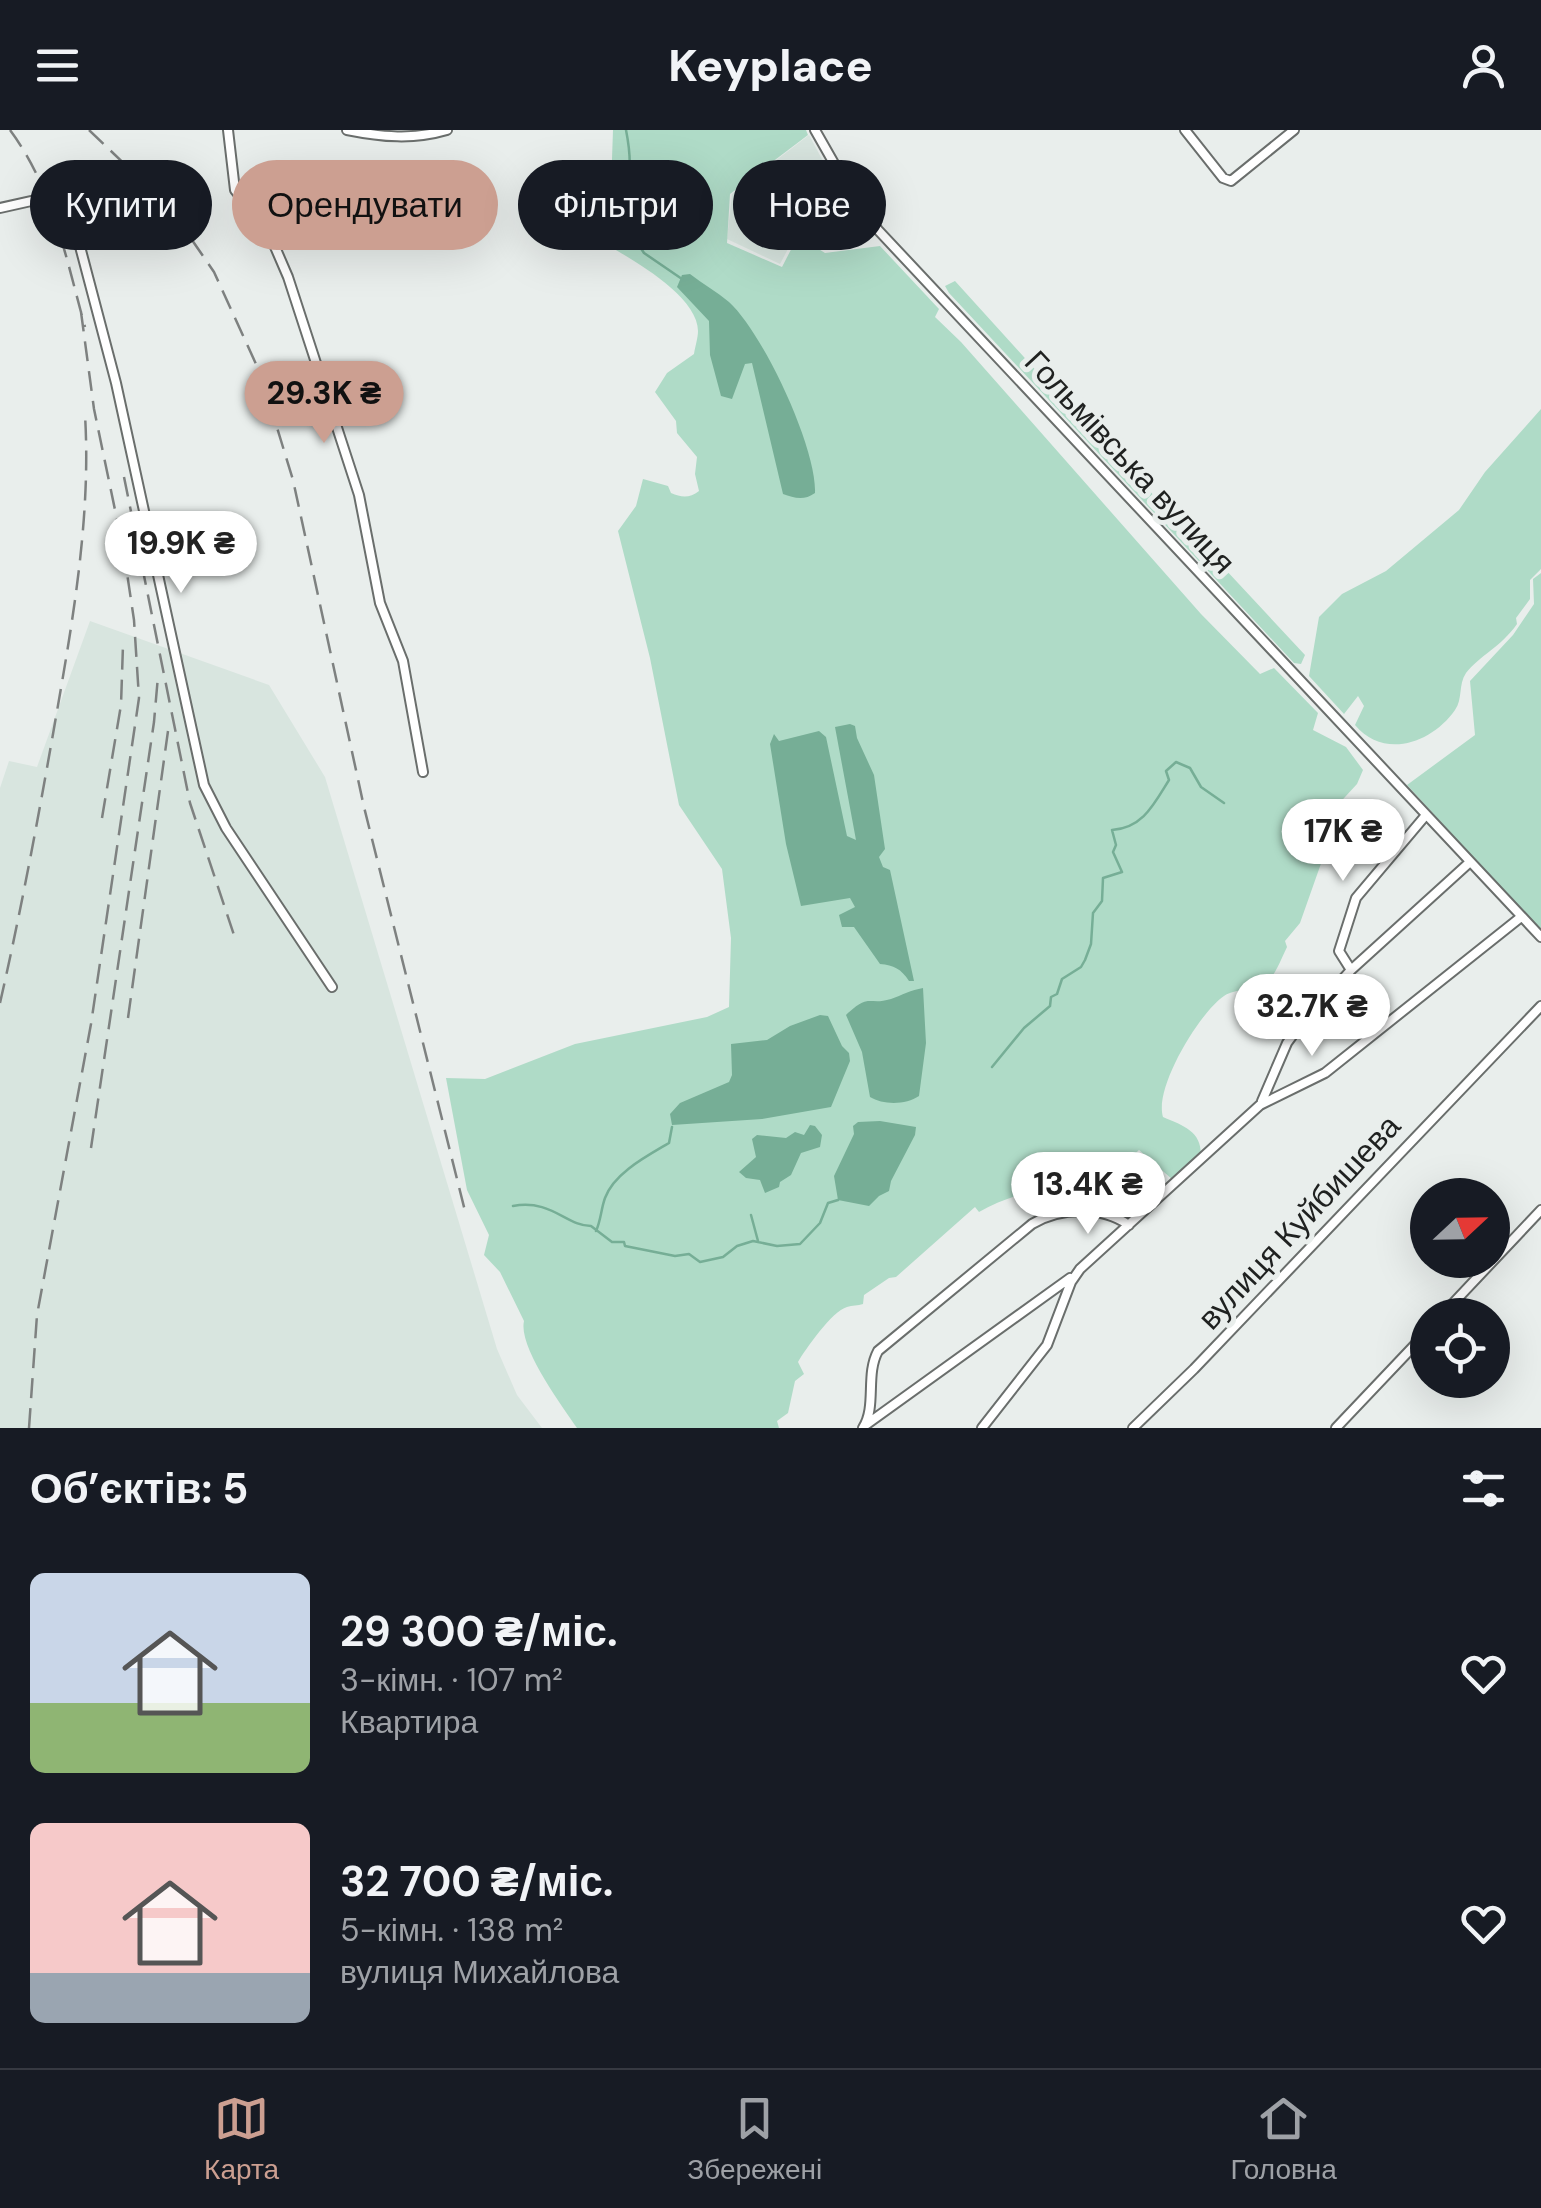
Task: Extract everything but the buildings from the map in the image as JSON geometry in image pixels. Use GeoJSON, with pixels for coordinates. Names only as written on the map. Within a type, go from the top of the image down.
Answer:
{"type":"FeatureCollection","features":[{"type":"Feature","properties":{"kind":"street"},"geometry":{"type":"LineString","coordinates":[[228,130],[234,190],[269,233],[288,277],[359,495],[380,603],[404,661],[423,772]]}},
{"type":"Feature","properties":{"kind":"street"},"geometry":{"type":"LineString","coordinates":[[347,130],[421,138],[447,130]]}},
{"type":"Feature","properties":{"kind":"street","name":"Гольмівська вулиця"},"geometry":{"type":"LineString","coordinates":[[815,130],[878,230],[1541,937]]}},
{"type":"Feature","properties":{"kind":"street"},"geometry":{"type":"LineString","coordinates":[[1185,130],[1223,178],[1232,180],[1294,130]]}},
{"type":"Feature","properties":{"kind":"street"},"geometry":{"type":"LineString","coordinates":[[0,208],[58,194],[66,196],[116,382],[204,786],[226,828],[332,986]]}},
{"type":"Feature","properties":{"kind":"street"},"geometry":{"type":"LineString","coordinates":[[1351,970],[1339,951],[1352,906],[1426,815]]}},
{"type":"Feature","properties":{"kind":"street"},"geometry":{"type":"LineString","coordinates":[[1260,1105],[1292,1036],[1351,970],[1470,862]]}},
{"type":"Feature","properties":{"kind":"street"},"geometry":{"type":"LineString","coordinates":[[864,1426],[1074,1275],[1260,1105],[1325,1073],[1522,917]]}},
{"type":"Feature","properties":{"kind":"street","name":"вулиця Куйбишева"},"geometry":{"type":"LineString","coordinates":[[1133,1428],[1194,1370],[1541,1006]]}},
{"type":"Feature","properties":{"kind":"street"},"geometry":{"type":"LineString","coordinates":[[864,1426],[872,1365],[878,1351],[1032,1224],[1050,1216],[1089,1210],[1129,1225]]}},
{"type":"Feature","properties":{"kind":"street"},"geometry":{"type":"LineString","coordinates":[[1458,1298],[1541,1210]]}},
{"type":"Feature","properties":{"kind":"street"},"geometry":{"type":"LineString","coordinates":[[982,1428],[1047,1345],[1074,1275]]}},
{"type":"Feature","properties":{"kind":"street"},"geometry":{"type":"LineString","coordinates":[[1336,1428],[1410,1350]]}},
{"type":"Feature","properties":{"kind":"shaded area"},"geometry":{"type":"Polygon","coordinates":[[[613,130],[806,130],[808,135],[775,160],[733,160],[727,243],[733,250],[743,250],[782,267],[791,250],[884,250],[939,309],[935,317],[1201,614],[1260,674],[1274,668],[1318,713],[1313,730],[1346,747],[1363,770],[1357,784],[1333,810],[1324,855],[1300,923],[1285,941],[1287,947],[1274,974],[1263,984],[1229,993],[1214,1005],[1191,1034],[1172,1070],[1165,1088],[1163,1117],[1195,1135],[1201,1155],[1173,1180],[1139,1150],[1114,1174],[1135,1196],[1137,1207],[1123,1214],[1100,1208],[1093,1189],[1078,1187],[1034,1191],[979,1212],[975,1207],[896,1277],[864,1295],[863,1304],[841,1310],[827,1323],[798,1362],[804,1374],[795,1381],[788,1413],[777,1421],[779,1428],[577,1428],[534,1360],[524,1321],[500,1272],[484,1255],[489,1235],[467,1190],[446,1078],[485,1079],[575,1044],[707,1017],[729,1007],[731,938],[722,869],[679,805],[650,658],[618,531],[636,506],[643,479],[668,486],[671,493],[679,496],[699,491],[697,457],[677,433],[676,421],[655,392],[667,373],[694,354],[698,331],[688,305],[677,293],[615,250],[713,250],[713,160],[612,160],[613,130]]]}},
{"type":"Feature","properties":{"kind":"shaded area"},"geometry":{"type":"Polygon","coordinates":[[[809,135],[822,160],[776,160],[809,135]]]}},
{"type":"Feature","properties":{"kind":"shaded area"},"geometry":{"type":"Polygon","coordinates":[[[733,193],[733,242],[727,239],[733,193]]]}},
{"type":"Feature","properties":{"kind":"shaded area"},"geometry":{"type":"Polygon","coordinates":[[[750,250],[787,250],[780,264],[750,250]]]}},
{"type":"Feature","properties":{"kind":"shaded area"},"geometry":{"type":"Polygon","coordinates":[[[690,274],[743,317],[772,364],[807,449],[815,493],[811,496],[783,494],[752,363],[745,364],[732,399],[721,396],[710,355],[709,321],[677,287],[682,275],[690,274]]]}},
{"type":"Feature","properties":{"kind":"shaded area"},"geometry":{"type":"Polygon","coordinates":[[[955,281],[1099,440],[1305,655],[1301,664],[1294,663],[949,293],[945,286],[955,281]]]}},
{"type":"Feature","properties":{"kind":"shaded area"},"geometry":{"type":"Polygon","coordinates":[[[1541,409],[1541,569],[1530,580],[1530,599],[1516,618],[1517,624],[1466,673],[1457,706],[1434,731],[1407,743],[1380,742],[1367,736],[1355,725],[1364,706],[1358,696],[1344,714],[1309,676],[1319,617],[1342,594],[1386,571],[1459,510],[1485,472],[1541,409]]]}},
{"type":"Feature","properties":{"kind":"shaded area"},"geometry":{"type":"Polygon","coordinates":[[[1541,573],[1541,931],[1407,785],[1475,735],[1470,681],[1513,635],[1534,604],[1533,579],[1541,573]]]}},
{"type":"Feature","properties":{"kind":"shaded area"},"geometry":{"type":"Polygon","coordinates":[[[90,621],[269,685],[325,777],[497,1349],[517,1395],[542,1428],[0,1428],[0,788],[9,761],[37,767],[90,621]]]}},
{"type":"Feature","properties":{"kind":"shaded area"},"geometry":{"type":"Polygon","coordinates":[[[855,726],[874,775],[885,849],[879,857],[883,867],[890,870],[914,981],[909,981],[897,968],[880,964],[854,927],[842,927],[839,915],[855,907],[850,898],[801,906],[786,844],[770,744],[774,734],[779,741],[819,731],[826,737],[847,836],[856,840],[835,727],[855,726]]]}},
{"type":"Feature","properties":{"kind":"shaded area"},"geometry":{"type":"Polygon","coordinates":[[[923,988],[926,1043],[919,1096],[901,1102],[875,1100],[870,1097],[862,1052],[846,1015],[865,1002],[883,1001],[923,988]]]}},
{"type":"Feature","properties":{"kind":"shaded area"},"geometry":{"type":"Polygon","coordinates":[[[820,1015],[828,1016],[850,1061],[831,1107],[762,1119],[672,1125],[670,1114],[680,1103],[729,1082],[731,1044],[767,1040],[820,1015]]]}},
{"type":"Feature","properties":{"kind":"shaded area"},"geometry":{"type":"Polygon","coordinates":[[[858,1122],[916,1127],[889,1191],[869,1206],[838,1200],[834,1176],[854,1134],[853,1126],[858,1122]]]}},
{"type":"Feature","properties":{"kind":"shaded area"},"geometry":{"type":"Polygon","coordinates":[[[810,1125],[822,1135],[820,1147],[801,1153],[791,1175],[779,1187],[765,1193],[760,1180],[746,1178],[739,1172],[756,1157],[752,1139],[757,1135],[804,1135],[810,1125]]]}},
{"type":"Feature","properties":{"kind":"waterway"},"geometry":{"type":"LineString","coordinates":[[626,130],[629,172],[617,212],[644,253],[682,279]]}},
{"type":"Feature","properties":{"kind":"waterway"},"geometry":{"type":"LineString","coordinates":[[992,1067],[1024,1028],[1050,1006],[1062,979],[1085,960],[1091,944],[1093,913],[1102,901],[1103,878],[1122,872],[1113,852],[1116,845],[1112,830],[1140,820],[1169,780],[1166,771],[1176,762],[1190,768],[1201,787],[1224,803]]}},
{"type":"Feature","properties":{"kind":"waterway"},"geometry":{"type":"LineString","coordinates":[[596,1231],[609,1189],[632,1166],[669,1143],[672,1127]]}},
{"type":"Feature","properties":{"kind":"waterway"},"geometry":{"type":"LineString","coordinates":[[513,1206],[538,1206],[591,1226],[612,1242],[675,1256],[689,1254],[700,1262],[723,1257],[737,1246],[753,1241],[777,1246],[800,1244],[820,1223],[828,1203],[838,1200]]}},
{"type":"Feature","properties":{"kind":"waterway"},"geometry":{"type":"LineString","coordinates":[[751,1215],[758,1241]]}},
{"type":"Feature","properties":{"kind":"railway"},"geometry":{"type":"LineString","coordinates":[[10,130],[48,200],[85,327]]}},
{"type":"Feature","properties":{"kind":"railway"},"geometry":{"type":"LineString","coordinates":[[89,130],[135,174],[192,240],[214,272],[261,375],[293,480],[364,807],[465,1211]]}},
{"type":"Feature","properties":{"kind":"railway"},"geometry":{"type":"LineString","coordinates":[[29,1428],[37,1315],[91,1024],[139,698],[134,620],[124,553],[94,409],[81,312]]}},
{"type":"Feature","properties":{"kind":"railway"},"geometry":{"type":"LineString","coordinates":[[0,1003],[75,601],[86,489],[85,415]]}},
{"type":"Feature","properties":{"kind":"railway"},"geometry":{"type":"LineString","coordinates":[[124,477],[190,803],[235,938]]}},
{"type":"Feature","properties":{"kind":"railway"},"geometry":{"type":"LineString","coordinates":[[102,818],[121,705],[123,645]]}},
{"type":"Feature","properties":{"kind":"railway"},"geometry":{"type":"LineString","coordinates":[[91,1148],[158,676]]}},
{"type":"Feature","properties":{"kind":"railway"},"geometry":{"type":"LineString","coordinates":[[128,1018],[168,731]]}}]}
